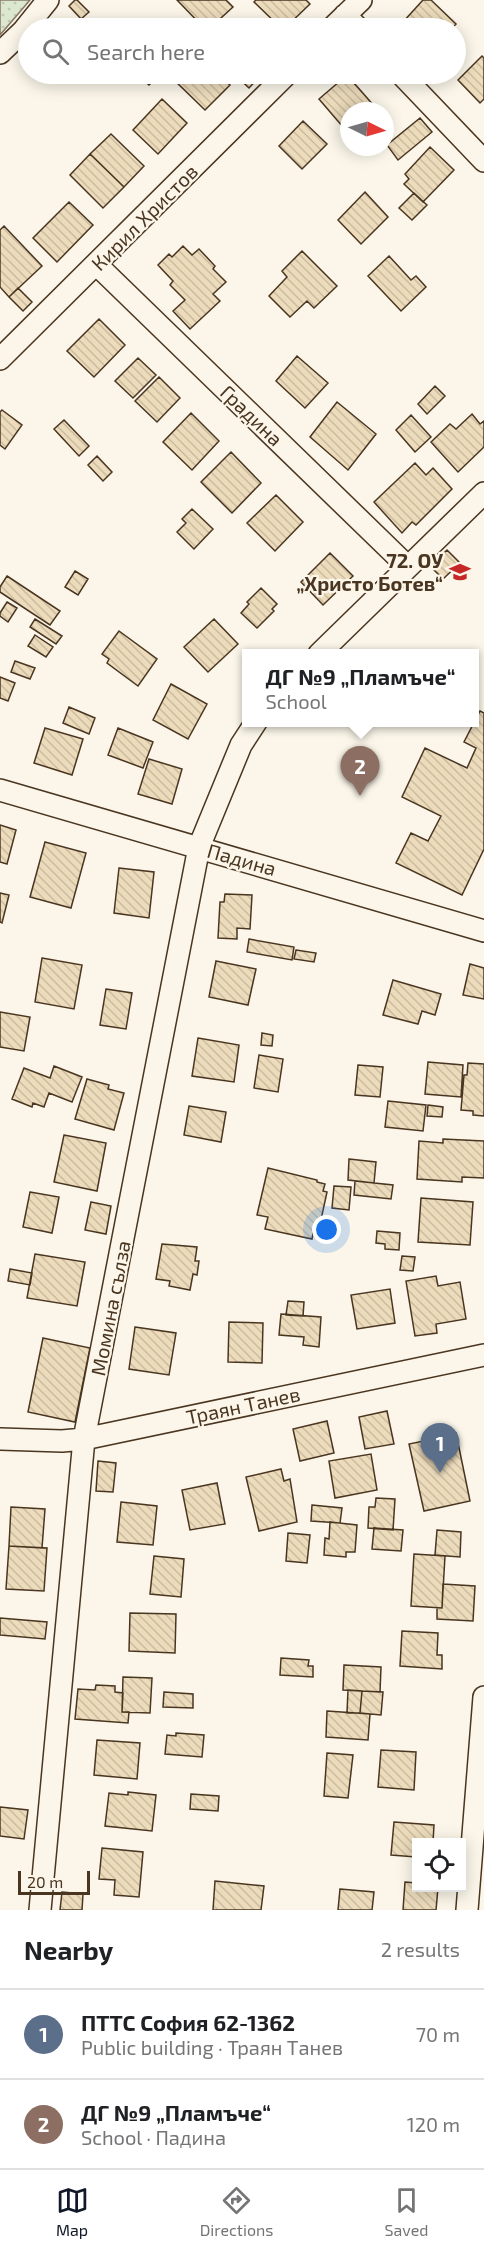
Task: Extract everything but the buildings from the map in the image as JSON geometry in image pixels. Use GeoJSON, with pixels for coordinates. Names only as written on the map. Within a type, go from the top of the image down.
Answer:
{"type":"FeatureCollection","features":[{"type":"Feature","properties":{"kind":"street"},"geometry":{"type":"LineString","coordinates":[[33,18],[48,0]]}},
{"type":"Feature","properties":{"kind":"street"},"geometry":{"type":"LineString","coordinates":[[349,18],[361,0]]}},
{"type":"Feature","properties":{"kind":"street"},"geometry":{"type":"LineString","coordinates":[[0,53],[18,35]]}},
{"type":"Feature","properties":{"kind":"street","name":"Кирил Христов"},"geometry":{"type":"LineString","coordinates":[[0,359],[277,84]]}},
{"type":"Feature","properties":{"kind":"street"},"geometry":{"type":"LineString","coordinates":[[411,84],[484,161]]}},
{"type":"Feature","properties":{"kind":"street","name":"Градина"},"geometry":{"type":"LineString","coordinates":[[96,264],[407,566]]}},
{"type":"Feature","properties":{"kind":"street"},"geometry":{"type":"LineString","coordinates":[[324,649],[484,493]]}},
{"type":"Feature","properties":{"kind":"street","name":"Момина сълза"},"geometry":{"type":"LineString","coordinates":[[40,1910],[84,1439],[199,847],[241,745],[253,727]]}},
{"type":"Feature","properties":{"kind":"street","name":"Падина"},"geometry":{"type":"LineString","coordinates":[[0,790],[484,931]]}},
{"type":"Feature","properties":{"kind":"street","name":"Траян Танев"},"geometry":{"type":"LineString","coordinates":[[0,1439],[62,1441],[84,1439],[484,1355]]}},
{"type":"Feature","properties":{"kind":"street"},"geometry":{"type":"LineString","coordinates":[[467,1910],[484,1697]]}},
{"type":"Feature","properties":{"kind":"green space"},"geometry":{"type":"Polygon","coordinates":[[[0,0],[30,0],[0,35],[0,0]]]}},
{"type":"Feature","properties":{"kind":"place","name":"72. ОУ „Христо Ботев“"},"geometry":{"type":"Point","coordinates":[460,572]}},
{"type":"Feature","properties":{"kind":"place","name":"ДГ №9 „Пламъче“"},"geometry":{"type":"Point","coordinates":[360,796]}},
{"type":"Feature","properties":{"kind":"place","name":"ПТТС София 62-1362"},"geometry":{"type":"Point","coordinates":[440,1473]}}]}
